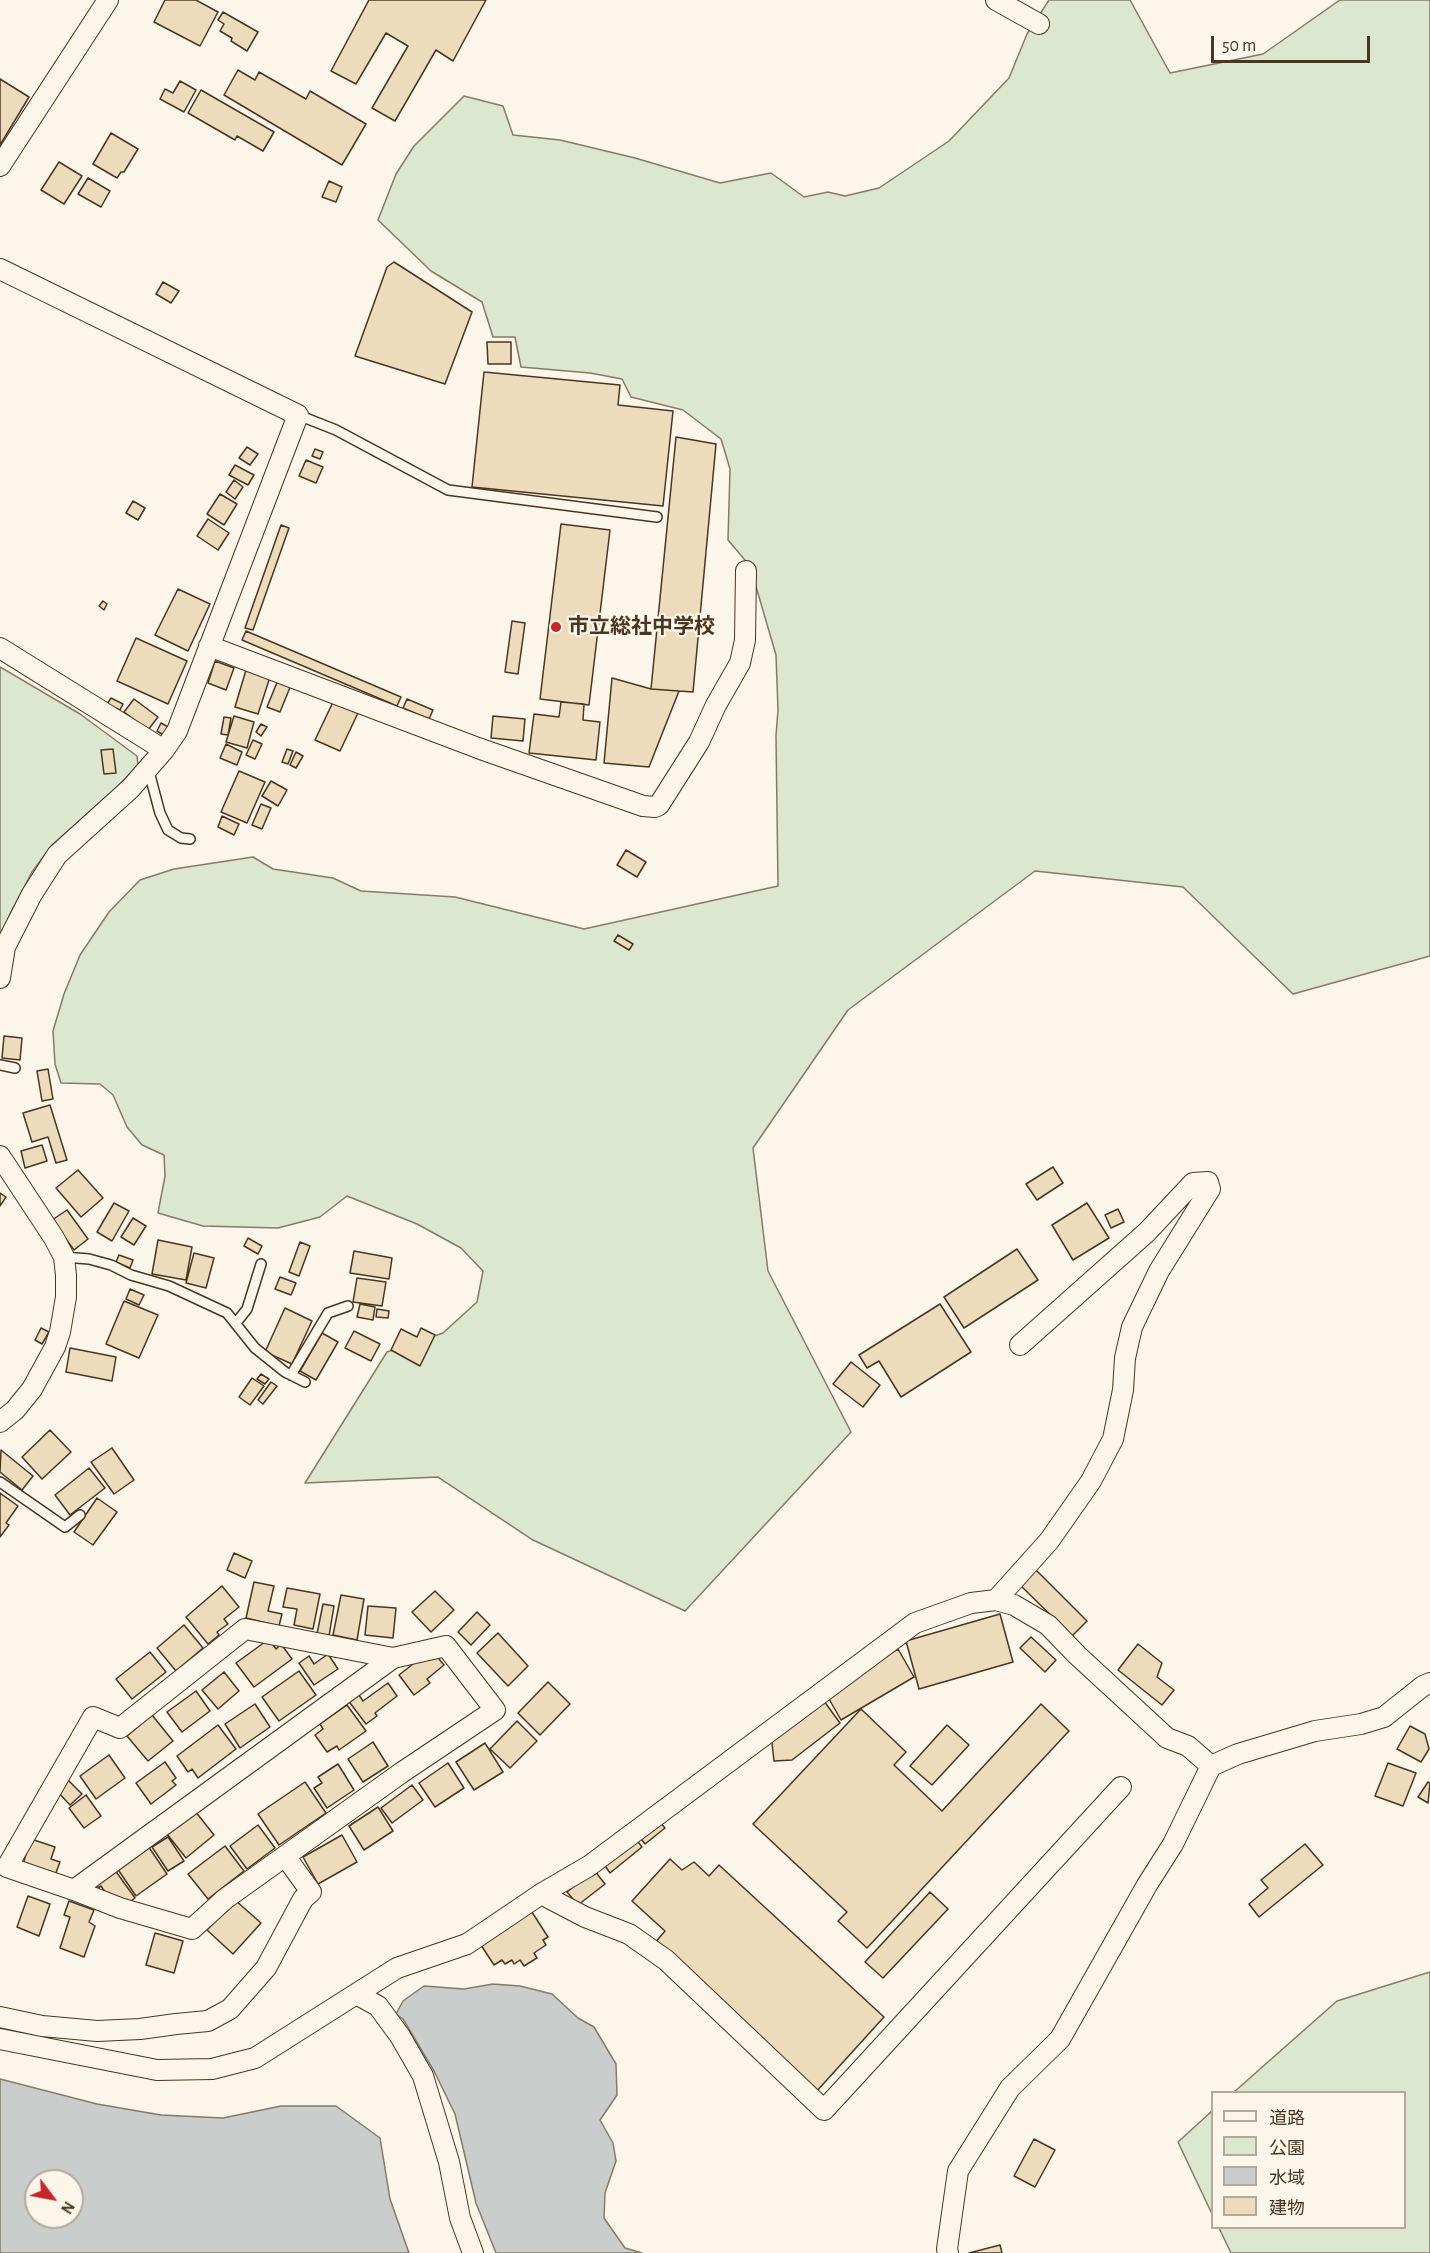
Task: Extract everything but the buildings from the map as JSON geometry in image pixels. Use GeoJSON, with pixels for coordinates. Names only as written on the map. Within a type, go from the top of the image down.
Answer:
{"type":"FeatureCollection","features":[{"type":"Feature","properties":{"kind":"street"},"geometry":{"type":"LineString","coordinates":[[0,166],[108,0]]}},
{"type":"Feature","properties":{"kind":"street"},"geometry":{"type":"LineString","coordinates":[[996,0],[1039,24]]}},
{"type":"Feature","properties":{"kind":"street"},"geometry":{"type":"LineString","coordinates":[[0,268],[298,415],[177,731],[164,750],[130,789],[57,855],[32,894],[5,947],[0,978]]}},
{"type":"Feature","properties":{"kind":"street"},"geometry":{"type":"LineString","coordinates":[[209,646],[478,748],[643,806],[655,807],[659,805],[699,742],[716,705],[740,663],[745,640],[746,571]]}},
{"type":"Feature","properties":{"kind":"street"},"geometry":{"type":"LineString","coordinates":[[0,648],[164,750]]}},
{"type":"Feature","properties":{"kind":"street"},"geometry":{"type":"LineString","coordinates":[[0,1156],[64,1257],[66,1297],[60,1332],[32,1389],[15,1410],[0,1422]]}},
{"type":"Feature","properties":{"kind":"street"},"geometry":{"type":"LineString","coordinates":[[996,1600],[1049,1541],[1091,1480],[1113,1439],[1132,1327],[1159,1271],[1210,1189],[1208,1182],[1193,1183],[1147,1232],[1020,1345]]}},
{"type":"Feature","properties":{"kind":"street"},"geometry":{"type":"LineString","coordinates":[[0,2039],[157,2070],[212,2070],[255,2058],[398,1968],[467,1944],[541,1894],[589,1866],[915,1623],[971,1603],[996,1600],[1014,1605],[1048,1625],[1167,1738],[1188,1746],[1212,1766]]}},
{"type":"Feature","properties":{"kind":"street"},"geometry":{"type":"LineString","coordinates":[[74,1890],[393,1658],[446,1646],[495,1710],[401,1773],[225,1899],[192,1929],[120,1908],[7,1867],[93,1717],[120,1728],[245,1629],[393,1658]]}},
{"type":"Feature","properties":{"kind":"street"},"geometry":{"type":"LineString","coordinates":[[948,2253],[958,2171],[1010,2088],[1060,2039],[1147,1885],[1173,1844],[1212,1766],[1238,1754],[1315,1731],[1384,1718],[1430,1683]]}},
{"type":"Feature","properties":{"kind":"street"},"geometry":{"type":"LineString","coordinates":[[541,1894],[585,1917],[629,1934],[666,1960],[824,2110],[1121,1787]]}},
{"type":"Feature","properties":{"kind":"street"},"geometry":{"type":"LineString","coordinates":[[0,2017],[42,2025],[97,2031],[140,2029],[208,2021],[230,2009],[266,1968],[303,1899],[311,1892],[285,1856]]}},
{"type":"Feature","properties":{"kind":"street"},"geometry":{"type":"LineString","coordinates":[[356,1994],[378,2006],[400,2036],[423,2076],[449,2162],[460,2218],[473,2253]]}},
{"type":"Feature","properties":{"kind":"lane"},"geometry":{"type":"LineString","coordinates":[[298,415],[336,430],[448,490],[657,517]]}},
{"type":"Feature","properties":{"kind":"lane"},"geometry":{"type":"LineString","coordinates":[[148,768],[160,813],[168,830],[181,838],[190,839]]}},
{"type":"Feature","properties":{"kind":"lane"},"geometry":{"type":"LineString","coordinates":[[0,1065],[15,1068]]}},
{"type":"Feature","properties":{"kind":"lane"},"geometry":{"type":"LineString","coordinates":[[64,1257],[89,1259],[111,1265],[131,1275],[169,1286],[227,1313],[255,1348],[291,1375],[305,1382]]}},
{"type":"Feature","properties":{"kind":"lane"},"geometry":{"type":"LineString","coordinates":[[236,1323],[247,1309],[261,1264]]}},
{"type":"Feature","properties":{"kind":"lane"},"geometry":{"type":"LineString","coordinates":[[291,1375],[328,1313],[348,1306]]}},
{"type":"Feature","properties":{"kind":"lane"},"geometry":{"type":"LineString","coordinates":[[0,1482],[66,1527],[80,1515]]}},
{"type":"Feature","properties":{"kind":"green space"},"geometry":{"type":"Polygon","coordinates":[[[1049,0],[1130,0],[1170,73],[1263,54],[1340,0],[1430,0],[1430,956],[1293,994],[1183,887],[1035,871],[848,1010],[753,1148],[768,1271],[851,1432],[685,1611],[533,1540],[438,1477],[305,1483],[387,1352],[443,1333],[477,1302],[483,1271],[461,1248],[417,1224],[347,1196],[320,1217],[278,1228],[203,1226],[158,1213],[165,1176],[164,1155],[142,1145],[127,1127],[113,1095],[100,1084],[61,1083],[55,1064],[53,1031],[64,994],[80,955],[109,912],[140,880],[174,869],[253,857],[273,869],[333,878],[361,891],[455,897],[584,929],[778,886],[776,655],[750,566],[728,540],[730,469],[721,439],[683,410],[631,397],[622,379],[590,373],[521,367],[515,337],[493,337],[482,302],[431,271],[378,220],[396,174],[414,146],[464,96],[503,106],[513,135],[560,140],[635,158],[720,183],[771,173],[804,197],[828,192],[845,196],[879,188],[949,141],[1009,78],[1027,34],[1049,0]]]}},
{"type":"Feature","properties":{"kind":"green space"},"geometry":{"type":"Polygon","coordinates":[[[0,667],[80,714],[137,756],[138,765],[52,845],[32,872],[0,939],[0,667]]]}},
{"type":"Feature","properties":{"kind":"green space"},"geometry":{"type":"Polygon","coordinates":[[[1430,1972],[1430,2253],[1231,2253],[1219,2229],[1406,2229],[1406,2091],[1235,2091],[1337,2001],[1430,1972]]]}},
{"type":"Feature","properties":{"kind":"green space"},"geometry":{"type":"Polygon","coordinates":[[[1211,2112],[1211,2212],[1178,2142],[1211,2112]]]}},
{"type":"Feature","properties":{"kind":"water"},"geometry":{"type":"Polygon","coordinates":[[[493,1984],[520,1986],[552,1994],[578,2018],[594,2027],[616,2064],[617,2095],[600,2120],[613,2143],[616,2161],[605,2193],[604,2218],[625,2248],[642,2253],[496,2253],[476,2203],[455,2114],[434,2071],[403,2019],[396,2014],[403,2001],[424,1986],[464,1989],[493,1984]]]}},
{"type":"Feature","properties":{"kind":"water"},"geometry":{"type":"Polygon","coordinates":[[[0,2079],[97,2104],[161,2115],[223,2118],[281,2106],[336,2106],[380,2138],[390,2199],[409,2253],[0,2253],[0,2079]]]}},
{"type":"Feature","properties":{"kind":"place","name":"市立総社中学校"},"geometry":{"type":"Point","coordinates":[556,627]}}]}
